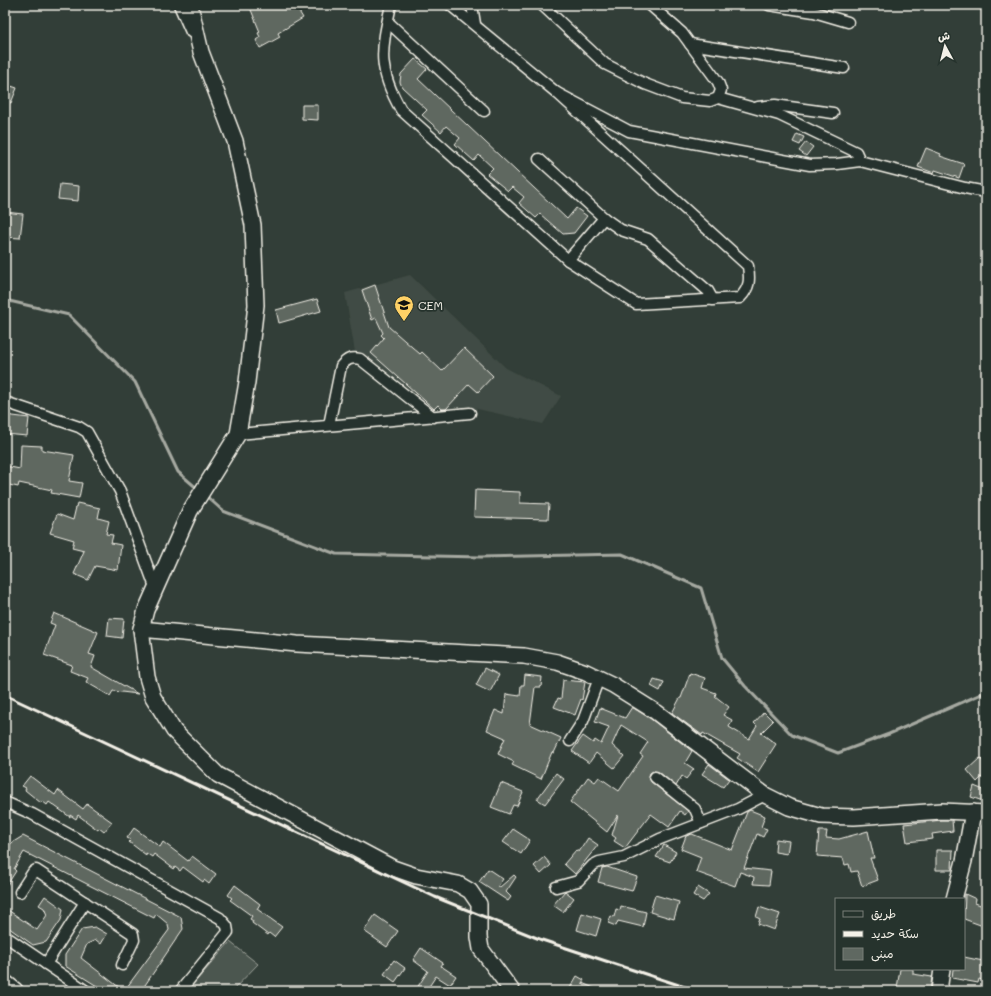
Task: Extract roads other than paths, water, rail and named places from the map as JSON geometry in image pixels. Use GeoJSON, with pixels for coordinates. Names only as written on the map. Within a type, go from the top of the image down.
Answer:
{"type":"FeatureCollection","features":[{"type":"Feature","properties":{"kind":"main road"},"geometry":{"type":"LineString","coordinates":[[190,5],[204,59],[234,141],[253,225],[256,305],[247,382],[238,434],[190,511],[155,587],[146,610],[141,629],[144,658],[154,697],[174,731],[218,775],[393,868],[416,876],[458,884],[470,891],[479,904],[479,937],[481,949],[512,991]]}},
{"type":"Feature","properties":{"kind":"main road"},"geometry":{"type":"LineString","coordinates":[[141,629],[297,644],[524,656],[557,662],[599,678],[656,712],[720,759],[765,795],[789,807],[821,816],[854,817],[942,811],[980,812],[964,861],[954,898]]}},
{"type":"Feature","properties":{"kind":"main road"},"geometry":{"type":"LineString","coordinates":[[938,991],[942,970]]}},
{"type":"Feature","properties":{"kind":"main road"},"geometry":{"type":"LineString","coordinates":[[5,983],[15,991]]}},
{"type":"Feature","properties":{"kind":"street"},"geometry":{"type":"LineString","coordinates":[[178,5],[204,59]]}},
{"type":"Feature","properties":{"kind":"street"},"geometry":{"type":"LineString","coordinates":[[391,5],[382,54],[384,73],[390,91],[401,110],[568,260],[636,304],[740,298],[747,291],[750,279],[748,266],[557,93],[475,24],[450,5]]}},
{"type":"Feature","properties":{"kind":"street"},"geometry":{"type":"LineString","coordinates":[[472,5],[475,24]]}},
{"type":"Feature","properties":{"kind":"street"},"geometry":{"type":"LineString","coordinates":[[542,5],[605,64],[645,84],[682,98],[710,101],[718,98],[779,115],[832,139],[856,152],[860,161]]}},
{"type":"Feature","properties":{"kind":"street"},"geometry":{"type":"LineString","coordinates":[[650,5],[682,32],[718,82],[721,90],[718,98]]}},
{"type":"Feature","properties":{"kind":"street"},"geometry":{"type":"LineString","coordinates":[[769,5],[812,9],[848,22]]}},
{"type":"Feature","properties":{"kind":"street"},"geometry":{"type":"LineString","coordinates":[[388,22],[484,110]]}},
{"type":"Feature","properties":{"kind":"street"},"geometry":{"type":"LineString","coordinates":[[690,44],[844,68]]}},
{"type":"Feature","properties":{"kind":"street"},"geometry":{"type":"LineString","coordinates":[[557,93],[629,131],[810,164],[837,164],[860,161],[986,192]]}},
{"type":"Feature","properties":{"kind":"street"},"geometry":{"type":"LineString","coordinates":[[752,108],[775,105],[833,113]]}},
{"type":"Feature","properties":{"kind":"street"},"geometry":{"type":"LineString","coordinates":[[539,159],[604,218],[621,230],[648,239],[708,291],[713,300]]}},
{"type":"Feature","properties":{"kind":"street"},"geometry":{"type":"LineString","coordinates":[[568,260],[604,218]]}},
{"type":"Feature","properties":{"kind":"street"},"geometry":{"type":"LineString","coordinates":[[329,426],[340,366],[347,360],[354,358],[360,359],[433,416]]}},
{"type":"Feature","properties":{"kind":"street"},"geometry":{"type":"LineString","coordinates":[[5,402],[79,427],[87,432],[120,491],[155,587]]}},
{"type":"Feature","properties":{"kind":"street"},"geometry":{"type":"LineString","coordinates":[[238,434],[470,413]]}},
{"type":"Feature","properties":{"kind":"street"},"geometry":{"type":"LineString","coordinates":[[570,741],[583,721],[599,678]]}},
{"type":"Feature","properties":{"kind":"street"},"geometry":{"type":"LineString","coordinates":[[655,777],[695,808],[701,823]]}},
{"type":"Feature","properties":{"kind":"street"},"geometry":{"type":"LineString","coordinates":[[556,887],[578,881],[593,865],[599,862],[624,857],[660,839],[738,809],[765,795]]}},
{"type":"Feature","properties":{"kind":"street"},"geometry":{"type":"LineString","coordinates":[[5,802],[32,814],[220,918],[227,926],[228,932],[180,991]]}},
{"type":"Feature","properties":{"kind":"street"},"geometry":{"type":"LineString","coordinates":[[20,892],[33,872],[36,870],[133,934],[134,940],[122,965]]}},
{"type":"Feature","properties":{"kind":"street"},"geometry":{"type":"LineString","coordinates":[[46,964],[85,902]]}},
{"type":"Feature","properties":{"kind":"street"},"geometry":{"type":"LineString","coordinates":[[5,936],[86,991]]}},
{"type":"Feature","properties":{"kind":"waterway"},"geometry":{"type":"LineString","coordinates":[[5,300],[69,315],[135,382],[178,472],[199,490]]}},
{"type":"Feature","properties":{"kind":"waterway"},"geometry":{"type":"LineString","coordinates":[[204,494],[223,511],[336,554],[481,557],[622,554],[701,588],[722,658],[745,686],[792,735],[838,753],[889,734],[986,692]]}},
{"type":"Feature","properties":{"kind":"railway"},"geometry":{"type":"LineString","coordinates":[[5,695],[435,897],[542,940],[697,991]]}},
{"type":"Feature","properties":{"kind":"place","name":"CEM"},"geometry":{"type":"Point","coordinates":[404,322]}}]}
